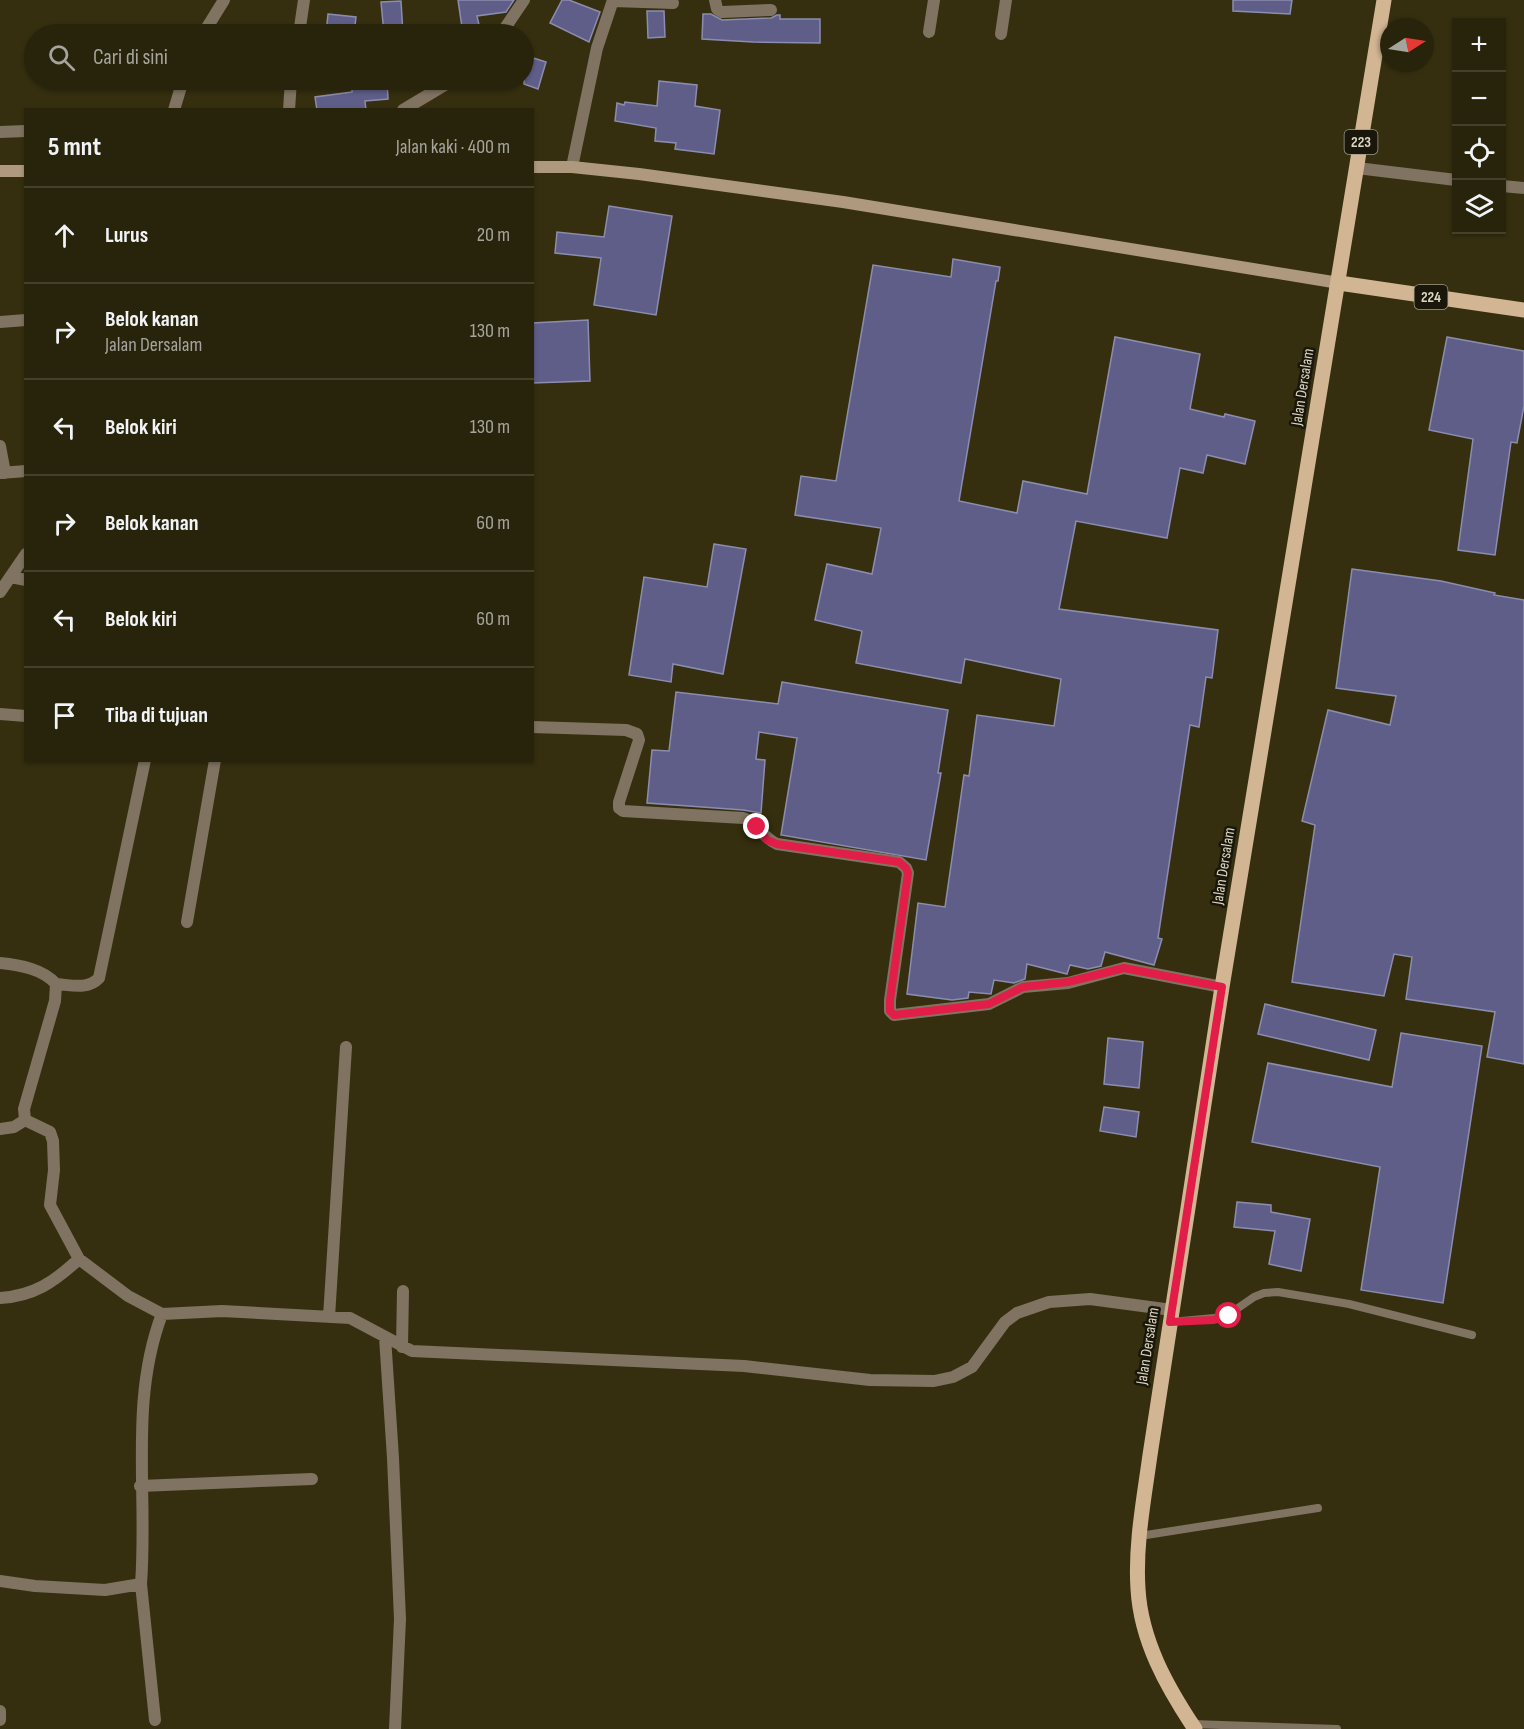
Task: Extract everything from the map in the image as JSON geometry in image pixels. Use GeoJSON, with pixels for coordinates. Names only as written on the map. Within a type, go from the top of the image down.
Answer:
{"type":"FeatureCollection","features":[{"type":"Feature","properties":{"kind":"main road","name":"Jalan Dersalam"},"geometry":{"type":"LineString","coordinates":[[1193,1727],[1163,1677],[1149,1644],[1138,1589],[1140,1536],[1150,1455],[1222,987],[1384,0]]}},
{"type":"Feature","properties":{"kind":"main road"},"geometry":{"type":"LineString","coordinates":[[534,167],[572,167],[692,180],[843,202],[1339,283]]}},
{"type":"Feature","properties":{"kind":"main road"},"geometry":{"type":"LineString","coordinates":[[0,171],[24,171]]}},
{"type":"Feature","properties":{"kind":"main road","name":"224"},"geometry":{"type":"LineString","coordinates":[[1339,283],[1524,310]]}},
{"type":"Feature","properties":{"kind":"street"},"geometry":{"type":"LineString","coordinates":[[209,24],[224,0]]}},
{"type":"Feature","properties":{"kind":"street"},"geometry":{"type":"LineString","coordinates":[[300,24],[304,0]]}},
{"type":"Feature","properties":{"kind":"street"},"geometry":{"type":"LineString","coordinates":[[508,24],[524,0]]}},
{"type":"Feature","properties":{"kind":"street"},"geometry":{"type":"LineString","coordinates":[[714,0],[717,9],[722,12],[771,10]]}},
{"type":"Feature","properties":{"kind":"street"},"geometry":{"type":"LineString","coordinates":[[929,32],[934,0]]}},
{"type":"Feature","properties":{"kind":"street"},"geometry":{"type":"LineString","coordinates":[[1001,34],[1006,0]]}},
{"type":"Feature","properties":{"kind":"street"},"geometry":{"type":"LineString","coordinates":[[572,167],[597,48],[613,1],[673,3]]}},
{"type":"Feature","properties":{"kind":"street"},"geometry":{"type":"LineString","coordinates":[[175,108],[180,90]]}},
{"type":"Feature","properties":{"kind":"street"},"geometry":{"type":"LineString","coordinates":[[288,108],[290,90]]}},
{"type":"Feature","properties":{"kind":"street"},"geometry":{"type":"LineString","coordinates":[[406,108],[436,90]]}},
{"type":"Feature","properties":{"kind":"street"},"geometry":{"type":"LineString","coordinates":[[0,132],[24,130]]}},
{"type":"Feature","properties":{"kind":"street"},"geometry":{"type":"LineString","coordinates":[[1357,168],[1452,180]]}},
{"type":"Feature","properties":{"kind":"street"},"geometry":{"type":"LineString","coordinates":[[1506,186],[1524,188]]}},
{"type":"Feature","properties":{"kind":"street"},"geometry":{"type":"LineString","coordinates":[[0,322],[24,320]]}},
{"type":"Feature","properties":{"kind":"street"},"geometry":{"type":"LineString","coordinates":[[0,446],[2,473],[24,471]]}},
{"type":"Feature","properties":{"kind":"street"},"geometry":{"type":"LineString","coordinates":[[0,592],[24,557]]}},
{"type":"Feature","properties":{"kind":"street"},"geometry":{"type":"LineString","coordinates":[[10,578],[24,580]]}},
{"type":"Feature","properties":{"kind":"street"},"geometry":{"type":"LineString","coordinates":[[0,714],[24,716]]}},
{"type":"Feature","properties":{"kind":"street"},"geometry":{"type":"LineString","coordinates":[[534,727],[626,730],[637,734],[639,740],[619,802],[619,808],[623,811],[743,818],[749,820],[767,840],[777,844],[902,864],[908,873],[890,1000],[890,1011],[894,1015],[989,1004],[1023,987],[1068,982],[1124,968],[1222,987]]}},
{"type":"Feature","properties":{"kind":"street"},"geometry":{"type":"LineString","coordinates":[[56,984],[85,986],[94,984],[99,978],[145,762]]}},
{"type":"Feature","properties":{"kind":"street"},"geometry":{"type":"LineString","coordinates":[[188,922],[215,762]]}},
{"type":"Feature","properties":{"kind":"street"},"geometry":{"type":"LineString","coordinates":[[0,963],[19,965],[49,976],[56,984],[55,1001],[24,1109],[25,1120]]}},
{"type":"Feature","properties":{"kind":"street"},"geometry":{"type":"LineString","coordinates":[[329,1317],[346,1047]]}},
{"type":"Feature","properties":{"kind":"street"},"geometry":{"type":"LineString","coordinates":[[0,1129],[14,1126],[25,1120]]}},
{"type":"Feature","properties":{"kind":"street"},"geometry":{"type":"LineString","coordinates":[[25,1120],[50,1132],[53,1141],[54,1170],[50,1205],[79,1259],[128,1296],[162,1314],[222,1311],[351,1318],[412,1351],[744,1366],[870,1380],[934,1381],[953,1377],[972,1367],[1005,1322],[1017,1313],[1049,1302],[1089,1299],[1171,1316]]}},
{"type":"Feature","properties":{"kind":"street"},"geometry":{"type":"LineString","coordinates":[[0,1298],[14,1297],[38,1290],[63,1274],[79,1259]]}},
{"type":"Feature","properties":{"kind":"street"},"geometry":{"type":"LineString","coordinates":[[402,1347],[403,1291]]}},
{"type":"Feature","properties":{"kind":"street"},"geometry":{"type":"LineString","coordinates":[[155,1720],[141,1584],[140,1453],[147,1363],[153,1336],[162,1314]]}},
{"type":"Feature","properties":{"kind":"street"},"geometry":{"type":"LineString","coordinates":[[385,1337],[400,1619],[395,1729]]}},
{"type":"Feature","properties":{"kind":"street"},"geometry":{"type":"LineString","coordinates":[[141,1486],[312,1479]]}},
{"type":"Feature","properties":{"kind":"street"},"geometry":{"type":"LineString","coordinates":[[0,1581],[35,1586],[105,1590],[141,1584]]}},
{"type":"Feature","properties":{"kind":"street"},"geometry":{"type":"LineString","coordinates":[[0,1710],[0,1720]]}},
{"type":"Feature","properties":{"kind":"lane"},"geometry":{"type":"LineString","coordinates":[[1171,1316],[1225,1317],[1254,1297],[1264,1293],[1278,1292],[1349,1304],[1472,1335]]}},
{"type":"Feature","properties":{"kind":"lane"},"geometry":{"type":"LineString","coordinates":[[1140,1536],[1318,1508]]}},
{"type":"Feature","properties":{"kind":"lane"},"geometry":{"type":"LineString","coordinates":[[1193,1727],[1337,1729]]}},
{"type":"Feature","properties":{"kind":"building"},"geometry":{"type":"Polygon","coordinates":[[[458,0],[514,0],[506,12],[477,16],[479,24],[462,24],[458,0]]]}},
{"type":"Feature","properties":{"kind":"building"},"geometry":{"type":"Polygon","coordinates":[[[562,0],[569,0],[600,12],[589,42],[550,23],[562,0]]]}},
{"type":"Feature","properties":{"kind":"building"},"geometry":{"type":"Polygon","coordinates":[[[1233,0],[1292,0],[1290,14],[1233,11],[1233,0]]]}},
{"type":"Feature","properties":{"kind":"building"},"geometry":{"type":"Polygon","coordinates":[[[401,1],[402,24],[383,24],[381,2],[401,1]]]}},
{"type":"Feature","properties":{"kind":"building"},"geometry":{"type":"Polygon","coordinates":[[[647,11],[664,11],[665,37],[648,38],[647,11]]]}},
{"type":"Feature","properties":{"kind":"building"},"geometry":{"type":"Polygon","coordinates":[[[328,14],[356,17],[355,24],[327,24],[328,14]]]}},
{"type":"Feature","properties":{"kind":"building"},"geometry":{"type":"Polygon","coordinates":[[[703,14],[711,14],[722,20],[771,18],[777,15],[780,15],[780,19],[820,19],[820,43],[702,39],[703,14]]]}},
{"type":"Feature","properties":{"kind":"building"},"geometry":{"type":"Polygon","coordinates":[[[534,58],[546,62],[538,89],[534,88],[534,58]]]}},
{"type":"Feature","properties":{"kind":"building"},"geometry":{"type":"Polygon","coordinates":[[[659,81],[697,85],[695,106],[720,110],[714,154],[675,149],[676,143],[655,141],[656,128],[615,121],[617,103],[657,106],[659,81]]]}},
{"type":"Feature","properties":{"kind":"building"},"geometry":{"type":"Polygon","coordinates":[[[352,90],[388,90],[388,99],[365,101],[366,108],[317,108],[315,97],[352,92],[352,90]]]}},
{"type":"Feature","properties":{"kind":"building"},"geometry":{"type":"Polygon","coordinates":[[[609,206],[672,216],[656,315],[594,305],[601,258],[555,253],[557,232],[604,237],[609,206]]]}},
{"type":"Feature","properties":{"kind":"building"},"geometry":{"type":"Polygon","coordinates":[[[953,259],[1000,267],[959,501],[1017,513],[1023,481],[1087,494],[1115,337],[1200,354],[1190,409],[1255,421],[1245,464],[1207,455],[1203,473],[1180,468],[1167,538],[1076,521],[1059,609],[1218,630],[1212,678],[1206,677],[1199,727],[1190,725],[1158,938],[1162,939],[1154,965],[1105,952],[1101,966],[1088,969],[1070,965],[1067,974],[1027,964],[1025,979],[1014,983],[994,980],[991,994],[969,992],[968,998],[952,1000],[907,994],[918,903],[945,907],[964,775],[969,776],[977,715],[1054,726],[1061,679],[965,659],[961,683],[856,663],[862,631],[815,620],[827,564],[872,574],[881,528],[795,515],[801,476],[836,481],[873,265],[951,277],[953,259]]]}},
{"type":"Feature","properties":{"kind":"building"},"geometry":{"type":"Polygon","coordinates":[[[588,320],[590,381],[534,383],[534,323],[588,320]]]}},
{"type":"Feature","properties":{"kind":"building"},"geometry":{"type":"Polygon","coordinates":[[[1447,337],[1524,351],[1524,406],[1517,443],[1511,442],[1495,555],[1458,550],[1473,439],[1429,430],[1447,337]]]}},
{"type":"Feature","properties":{"kind":"building"},"geometry":{"type":"Polygon","coordinates":[[[714,544],[746,549],[723,674],[673,664],[671,682],[629,675],[644,577],[707,587],[714,544]]]}},
{"type":"Feature","properties":{"kind":"building"},"geometry":{"type":"Polygon","coordinates":[[[1352,569],[1441,581],[1495,593],[1494,595],[1524,600],[1524,1064],[1487,1057],[1495,1012],[1406,999],[1412,957],[1394,954],[1384,996],[1292,982],[1315,825],[1302,821],[1328,710],[1390,725],[1396,696],[1336,688],[1352,569]]]}},
{"type":"Feature","properties":{"kind":"building"},"geometry":{"type":"Polygon","coordinates":[[[782,682],[948,710],[938,773],[941,773],[926,860],[781,835],[797,738],[759,732],[756,759],[765,760],[761,813],[647,803],[652,750],[669,751],[676,692],[778,704],[782,682]]]}},
{"type":"Feature","properties":{"kind":"building"},"geometry":{"type":"Polygon","coordinates":[[[1265,1004],[1376,1030],[1369,1060],[1258,1034],[1265,1004]]]}},
{"type":"Feature","properties":{"kind":"building"},"geometry":{"type":"Polygon","coordinates":[[[1401,1033],[1482,1046],[1443,1303],[1361,1290],[1380,1167],[1252,1142],[1268,1063],[1392,1087],[1401,1033]]]}},
{"type":"Feature","properties":{"kind":"building"},"geometry":{"type":"Polygon","coordinates":[[[1108,1038],[1143,1042],[1139,1088],[1104,1084],[1108,1038]]]}},
{"type":"Feature","properties":{"kind":"building"},"geometry":{"type":"Polygon","coordinates":[[[1104,1107],[1139,1112],[1136,1137],[1100,1131],[1104,1107]]]}},
{"type":"Feature","properties":{"kind":"building"},"geometry":{"type":"Polygon","coordinates":[[[1237,1202],[1271,1205],[1271,1212],[1310,1219],[1301,1271],[1269,1264],[1275,1231],[1234,1227],[1237,1202]]]}},
{"type":"Feature","properties":{"kind":"route"},"geometry":{"type":"LineString","coordinates":[[757,827],[767,840],[777,844],[899,862],[906,868],[908,873],[890,1000],[890,1011],[896,1016],[989,1004],[1023,987],[1068,982],[1124,968],[1222,987],[1170,1322],[1213,1320],[1229,1316]]}}]}
